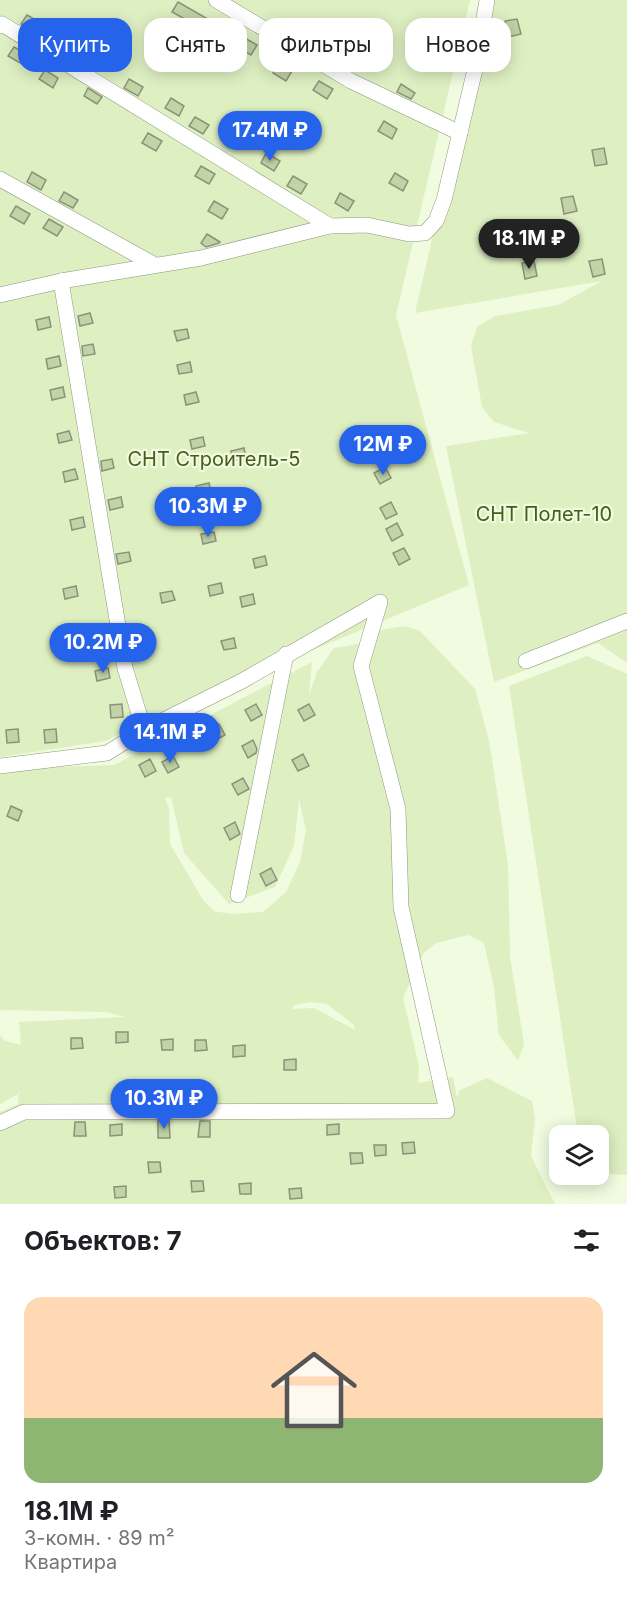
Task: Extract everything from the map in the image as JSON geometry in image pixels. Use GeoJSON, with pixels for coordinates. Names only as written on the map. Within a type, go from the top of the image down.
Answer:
{"type":"FeatureCollection","features":[{"type":"Feature","properties":{"kind":"street"},"geometry":{"type":"LineString","coordinates":[[216,0],[351,81],[460,133]]}},
{"type":"Feature","properties":{"kind":"street"},"geometry":{"type":"LineString","coordinates":[[0,295],[61,281],[201,258],[330,226],[367,225],[409,234],[425,232],[436,221],[444,200],[487,0]]}},
{"type":"Feature","properties":{"kind":"street"},"geometry":{"type":"LineString","coordinates":[[0,26],[2,24],[330,226]]}},
{"type":"Feature","properties":{"kind":"street"},"geometry":{"type":"LineString","coordinates":[[0,179],[155,265]]}},
{"type":"Feature","properties":{"kind":"street"},"geometry":{"type":"LineString","coordinates":[[61,281],[125,668],[144,730]]}},
{"type":"Feature","properties":{"kind":"street"},"geometry":{"type":"LineString","coordinates":[[0,766],[107,753],[144,730],[242,681],[326,630],[380,602],[361,666],[398,809],[401,907],[447,1111],[24,1112],[0,1123]]}},
{"type":"Feature","properties":{"kind":"street"},"geometry":{"type":"LineString","coordinates":[[525,661],[627,621]]}},
{"type":"Feature","properties":{"kind":"street"},"geometry":{"type":"LineString","coordinates":[[238,895],[286,654]]}},
{"type":"Feature","properties":{"kind":"green space","name":"СНТ Строитель-5"},"geometry":{"type":"Polygon","coordinates":[[[0,0],[470,0],[466,18],[405,18],[405,72],[453,72],[396,315],[469,585],[154,716],[106,741],[0,757],[0,0]]]}},
{"type":"Feature","properties":{"kind":"green space","name":"СНТ Полет-10"},"geometry":{"type":"Polygon","coordinates":[[[487,0],[627,0],[627,663],[598,643],[494,682],[446,446],[529,433],[494,422],[482,407],[471,346],[477,327],[495,316],[558,305],[602,281],[415,313],[470,72],[511,72],[511,18],[483,18],[487,0]]]}},
{"type":"Feature","properties":{"kind":"green space"},"geometry":{"type":"Polygon","coordinates":[[[405,626],[420,631],[475,689],[489,740],[508,865],[510,957],[524,1044],[518,1061],[499,1035],[494,988],[484,943],[468,935],[436,943],[423,954],[403,998],[419,1066],[418,1083],[453,1077],[457,1097],[460,1090],[487,1078],[532,1101],[535,1119],[531,1156],[555,1204],[0,1204],[0,1112],[18,1104],[19,1089],[18,1094],[0,1104],[0,1035],[5,1041],[21,1045],[19,1022],[125,1017],[107,1012],[1,1010],[0,1013],[0,773],[30,768],[114,765],[312,662],[309,695],[317,672],[334,648],[364,643],[375,631],[405,626]],[[171,797],[165,798],[169,808],[170,844],[203,900],[214,911],[231,914],[263,912],[286,892],[300,862],[306,830],[299,799],[294,846],[275,887],[229,904],[184,853],[171,797]],[[311,1002],[294,1005],[292,1009],[314,1008],[355,1030],[354,1025],[327,1004],[311,1002]]]}},
{"type":"Feature","properties":{"kind":"green space"},"geometry":{"type":"Polygon","coordinates":[[[587,656],[627,674],[627,1175],[609,1174],[609,1125],[576,1125],[509,686],[587,656]]]}},
{"type":"Feature","properties":{"kind":"building"},"geometry":{"type":"Polygon","coordinates":[[[178,2],[206,18],[183,18],[172,12],[178,2]]]}},
{"type":"Feature","properties":{"kind":"building"},"geometry":{"type":"Polygon","coordinates":[[[517,19],[521,34],[511,36],[511,20],[517,19]]]}},
{"type":"Feature","properties":{"kind":"building"},"geometry":{"type":"Polygon","coordinates":[[[247,39],[257,45],[251,55],[247,53],[247,39]]]}},
{"type":"Feature","properties":{"kind":"building"},"geometry":{"type":"Polygon","coordinates":[[[14,47],[18,49],[18,62],[8,56],[14,47]]]}},
{"type":"Feature","properties":{"kind":"building"},"geometry":{"type":"Polygon","coordinates":[[[44,72],[58,78],[53,88],[39,79],[44,72]]]}},
{"type":"Feature","properties":{"kind":"building"},"geometry":{"type":"Polygon","coordinates":[[[274,72],[291,72],[286,81],[274,72]]]}},
{"type":"Feature","properties":{"kind":"building"},"geometry":{"type":"Polygon","coordinates":[[[129,79],[143,87],[138,96],[124,88],[129,79]]]}},
{"type":"Feature","properties":{"kind":"building"},"geometry":{"type":"Polygon","coordinates":[[[319,81],[333,89],[327,99],[313,90],[319,81]]]}},
{"type":"Feature","properties":{"kind":"building"},"geometry":{"type":"Polygon","coordinates":[[[401,84],[415,93],[411,99],[397,92],[401,84]]]}},
{"type":"Feature","properties":{"kind":"building"},"geometry":{"type":"Polygon","coordinates":[[[88,88],[102,97],[97,104],[84,96],[88,88]]]}},
{"type":"Feature","properties":{"kind":"building"},"geometry":{"type":"Polygon","coordinates":[[[171,98],[184,106],[179,116],[165,108],[171,98]]]}},
{"type":"Feature","properties":{"kind":"building"},"geometry":{"type":"Polygon","coordinates":[[[195,117],[209,125],[203,134],[189,126],[195,117]]]}},
{"type":"Feature","properties":{"kind":"building"},"geometry":{"type":"Polygon","coordinates":[[[384,121],[397,129],[392,139],[378,131],[384,121]]]}},
{"type":"Feature","properties":{"kind":"building"},"geometry":{"type":"Polygon","coordinates":[[[148,133],[162,141],[156,151],[142,143],[148,133]]]}},
{"type":"Feature","properties":{"kind":"building"},"geometry":{"type":"Polygon","coordinates":[[[604,148],[607,164],[595,166],[592,150],[604,148]]]}},
{"type":"Feature","properties":{"kind":"building"},"geometry":{"type":"Polygon","coordinates":[[[266,153],[280,161],[274,171],[261,163],[266,153]]]}},
{"type":"Feature","properties":{"kind":"building"},"geometry":{"type":"Polygon","coordinates":[[[201,166],[215,174],[209,184],[195,176],[201,166]]]}},
{"type":"Feature","properties":{"kind":"building"},"geometry":{"type":"Polygon","coordinates":[[[32,172],[46,180],[41,190],[27,182],[32,172]]]}},
{"type":"Feature","properties":{"kind":"building"},"geometry":{"type":"Polygon","coordinates":[[[395,173],[408,181],[403,191],[389,183],[395,173]]]}},
{"type":"Feature","properties":{"kind":"building"},"geometry":{"type":"Polygon","coordinates":[[[293,176],[307,184],[301,194],[287,186],[293,176]]]}},
{"type":"Feature","properties":{"kind":"building"},"geometry":{"type":"Polygon","coordinates":[[[64,192],[78,200],[73,208],[59,201],[64,192]]]}},
{"type":"Feature","properties":{"kind":"building"},"geometry":{"type":"Polygon","coordinates":[[[340,193],[354,201],[348,211],[335,203],[340,193]]]}},
{"type":"Feature","properties":{"kind":"building"},"geometry":{"type":"Polygon","coordinates":[[[573,196],[577,211],[564,214],[561,198],[573,196]]]}},
{"type":"Feature","properties":{"kind":"building"},"geometry":{"type":"Polygon","coordinates":[[[214,201],[228,209],[222,219],[208,211],[214,201]]]}},
{"type":"Feature","properties":{"kind":"building"},"geometry":{"type":"Polygon","coordinates":[[[16,206],[30,214],[24,224],[10,216],[16,206]]]}},
{"type":"Feature","properties":{"kind":"building"},"geometry":{"type":"Polygon","coordinates":[[[49,219],[63,227],[57,236],[43,228],[49,219]]]}},
{"type":"Feature","properties":{"kind":"building"},"geometry":{"type":"Polygon","coordinates":[[[207,234],[220,242],[206,247],[201,243],[207,234]]]}},
{"type":"Feature","properties":{"kind":"building"},"geometry":{"type":"Polygon","coordinates":[[[602,259],[605,274],[593,277],[589,261],[602,259]]]}},
{"type":"Feature","properties":{"kind":"building"},"geometry":{"type":"Polygon","coordinates":[[[534,261],[537,276],[525,279],[522,263],[534,261]]]}},
{"type":"Feature","properties":{"kind":"building"},"geometry":{"type":"Polygon","coordinates":[[[90,313],[93,323],[80,326],[78,316],[90,313]]]}},
{"type":"Feature","properties":{"kind":"building"},"geometry":{"type":"Polygon","coordinates":[[[49,317],[51,327],[38,330],[36,320],[49,317]]]}},
{"type":"Feature","properties":{"kind":"building"},"geometry":{"type":"Polygon","coordinates":[[[187,329],[189,338],[177,341],[174,331],[187,329]]]}},
{"type":"Feature","properties":{"kind":"building"},"geometry":{"type":"Polygon","coordinates":[[[93,344],[95,354],[83,356],[82,346],[93,344]]]}},
{"type":"Feature","properties":{"kind":"building"},"geometry":{"type":"Polygon","coordinates":[[[59,356],[61,366],[48,369],[46,359],[59,356]]]}},
{"type":"Feature","properties":{"kind":"building"},"geometry":{"type":"Polygon","coordinates":[[[190,362],[192,372],[179,374],[177,365],[190,362]]]}},
{"type":"Feature","properties":{"kind":"building"},"geometry":{"type":"Polygon","coordinates":[[[63,387],[65,397],[52,400],[50,390],[63,387]]]}},
{"type":"Feature","properties":{"kind":"building"},"geometry":{"type":"Polygon","coordinates":[[[196,392],[199,402],[186,405],[184,395],[196,392]]]}},
{"type":"Feature","properties":{"kind":"building"},"geometry":{"type":"Polygon","coordinates":[[[69,431],[72,440],[59,443],[57,434],[69,431]]]}},
{"type":"Feature","properties":{"kind":"building"},"geometry":{"type":"Polygon","coordinates":[[[203,437],[205,446],[192,449],[190,440],[203,437]]]}},
{"type":"Feature","properties":{"kind":"building"},"geometry":{"type":"Polygon","coordinates":[[[375,441],[381,453],[371,459],[364,447],[375,441]]]}},
{"type":"Feature","properties":{"kind":"building"},"geometry":{"type":"Polygon","coordinates":[[[244,448],[246,458],[233,461],[231,451],[244,448]]]}},
{"type":"Feature","properties":{"kind":"building"},"geometry":{"type":"Polygon","coordinates":[[[112,459],[114,468],[102,471],[101,461],[112,459]]]}},
{"type":"Feature","properties":{"kind":"building"},"geometry":{"type":"Polygon","coordinates":[[[385,467],[391,478],[380,484],[374,473],[385,467]]]}},
{"type":"Feature","properties":{"kind":"building"},"geometry":{"type":"Polygon","coordinates":[[[75,469],[78,479],[65,482],[63,472],[75,469]]]}},
{"type":"Feature","properties":{"kind":"building"},"geometry":{"type":"Polygon","coordinates":[[[209,483],[211,493],[198,496],[196,486],[209,483]]]}},
{"type":"Feature","properties":{"kind":"building"},"geometry":{"type":"Polygon","coordinates":[[[121,497],[123,507],[110,510],[108,500],[121,497]]]}},
{"type":"Feature","properties":{"kind":"building"},"geometry":{"type":"Polygon","coordinates":[[[391,502],[397,514],[386,519],[380,508],[391,502]]]}},
{"type":"Feature","properties":{"kind":"building"},"geometry":{"type":"Polygon","coordinates":[[[83,517],[85,527],[72,530],[70,520],[83,517]]]}},
{"type":"Feature","properties":{"kind":"building"},"geometry":{"type":"Polygon","coordinates":[[[397,523],[403,535],[392,541],[386,529],[397,523]]]}},
{"type":"Feature","properties":{"kind":"building"},"geometry":{"type":"Polygon","coordinates":[[[214,532],[216,541],[203,544],[201,534],[214,532]]]}},
{"type":"Feature","properties":{"kind":"building"},"geometry":{"type":"Polygon","coordinates":[[[404,548],[410,559],[399,565],[393,553],[404,548]]]}},
{"type":"Feature","properties":{"kind":"building"},"geometry":{"type":"Polygon","coordinates":[[[129,552],[131,561],[118,564],[116,554],[129,552]]]}},
{"type":"Feature","properties":{"kind":"building"},"geometry":{"type":"Polygon","coordinates":[[[265,556],[267,565],[255,568],[253,559],[265,556]]]}},
{"type":"Feature","properties":{"kind":"building"},"geometry":{"type":"Polygon","coordinates":[[[221,583],[223,593],[210,596],[208,586],[221,583]]]}},
{"type":"Feature","properties":{"kind":"building"},"geometry":{"type":"Polygon","coordinates":[[[76,586],[78,596],[65,599],[63,589],[76,586]]]}},
{"type":"Feature","properties":{"kind":"building"},"geometry":{"type":"Polygon","coordinates":[[[172,591],[175,600],[162,603],[160,593],[172,591]]]}},
{"type":"Feature","properties":{"kind":"building"},"geometry":{"type":"Polygon","coordinates":[[[253,594],[255,604],[242,607],[240,597],[253,594]]]}},
{"type":"Feature","properties":{"kind":"building"},"geometry":{"type":"Polygon","coordinates":[[[97,625],[99,635],[87,638],[84,628],[97,625]]]}},
{"type":"Feature","properties":{"kind":"building"},"geometry":{"type":"Polygon","coordinates":[[[234,638],[236,648],[224,650],[221,641],[234,638]]]}},
{"type":"Feature","properties":{"kind":"building"},"geometry":{"type":"Polygon","coordinates":[[[108,668],[110,678],[97,681],[95,671],[108,668]]]}},
{"type":"Feature","properties":{"kind":"building"},"geometry":{"type":"Polygon","coordinates":[[[122,704],[123,717],[111,718],[110,705],[122,704]]]}},
{"type":"Feature","properties":{"kind":"building"},"geometry":{"type":"Polygon","coordinates":[[[256,704],[262,715],[251,721],[245,710],[256,704]]]}},
{"type":"Feature","properties":{"kind":"building"},"geometry":{"type":"Polygon","coordinates":[[[309,704],[315,715],[304,721],[298,710],[309,704]]]}},
{"type":"Feature","properties":{"kind":"building"},"geometry":{"type":"Polygon","coordinates":[[[219,724],[225,735],[214,741],[208,730],[219,724]]]}},
{"type":"Feature","properties":{"kind":"building"},"geometry":{"type":"Polygon","coordinates":[[[18,729],[19,742],[7,743],[6,730],[18,729]]]}},
{"type":"Feature","properties":{"kind":"building"},"geometry":{"type":"Polygon","coordinates":[[[56,729],[57,742],[45,743],[44,730],[56,729]]]}},
{"type":"Feature","properties":{"kind":"building"},"geometry":{"type":"Polygon","coordinates":[[[253,740],[257,749],[256,753],[248,758],[242,746],[253,740]]]}},
{"type":"Feature","properties":{"kind":"building"},"geometry":{"type":"Polygon","coordinates":[[[303,754],[309,766],[298,771],[292,760],[303,754]]]}},
{"type":"Feature","properties":{"kind":"building"},"geometry":{"type":"Polygon","coordinates":[[[173,756],[179,767],[168,773],[162,762],[173,756]]]}},
{"type":"Feature","properties":{"kind":"building"},"geometry":{"type":"Polygon","coordinates":[[[150,759],[156,771],[145,777],[139,765],[150,759]]]}},
{"type":"Feature","properties":{"kind":"building"},"geometry":{"type":"Polygon","coordinates":[[[243,778],[249,789],[238,795],[232,784],[243,778]]]}},
{"type":"Feature","properties":{"kind":"building"},"geometry":{"type":"Polygon","coordinates":[[[11,806],[22,811],[18,821],[7,816],[11,806]]]}},
{"type":"Feature","properties":{"kind":"building"},"geometry":{"type":"Polygon","coordinates":[[[235,822],[240,834],[230,840],[224,828],[235,822]]]}},
{"type":"Feature","properties":{"kind":"building"},"geometry":{"type":"Polygon","coordinates":[[[271,868],[277,880],[266,886],[260,874],[271,868]]]}},
{"type":"Feature","properties":{"kind":"building"},"geometry":{"type":"Polygon","coordinates":[[[116,1032],[128,1032],[128,1042],[116,1043],[116,1032]]]}},
{"type":"Feature","properties":{"kind":"building"},"geometry":{"type":"Polygon","coordinates":[[[71,1038],[82,1038],[83,1048],[71,1049],[71,1038]]]}},
{"type":"Feature","properties":{"kind":"building"},"geometry":{"type":"Polygon","coordinates":[[[173,1039],[173,1050],[162,1050],[161,1040],[173,1039]]]}},
{"type":"Feature","properties":{"kind":"building"},"geometry":{"type":"Polygon","coordinates":[[[195,1040],[206,1040],[207,1050],[195,1051],[195,1040]]]}},
{"type":"Feature","properties":{"kind":"building"},"geometry":{"type":"Polygon","coordinates":[[[245,1045],[245,1056],[233,1057],[233,1046],[245,1045]]]}},
{"type":"Feature","properties":{"kind":"building"},"geometry":{"type":"Polygon","coordinates":[[[296,1059],[296,1070],[284,1070],[284,1060],[296,1059]]]}},
{"type":"Feature","properties":{"kind":"building"},"geometry":{"type":"Polygon","coordinates":[[[158,1121],[169,1121],[170,1138],[158,1138],[158,1121]]]}},
{"type":"Feature","properties":{"kind":"building"},"geometry":{"type":"Polygon","coordinates":[[[200,1121],[210,1121],[210,1137],[198,1137],[200,1121]]]}},
{"type":"Feature","properties":{"kind":"building"},"geometry":{"type":"Polygon","coordinates":[[[75,1122],[85,1122],[86,1136],[74,1136],[75,1122]]]}},
{"type":"Feature","properties":{"kind":"building"},"geometry":{"type":"Polygon","coordinates":[[[122,1124],[122,1135],[110,1136],[110,1125],[122,1124]]]}},
{"type":"Feature","properties":{"kind":"building"},"geometry":{"type":"Polygon","coordinates":[[[339,1124],[339,1134],[327,1135],[327,1125],[339,1124]]]}},
{"type":"Feature","properties":{"kind":"building"},"geometry":{"type":"Polygon","coordinates":[[[414,1142],[415,1153],[403,1154],[402,1143],[414,1142]]]}},
{"type":"Feature","properties":{"kind":"building"},"geometry":{"type":"Polygon","coordinates":[[[374,1145],[386,1145],[386,1155],[375,1156],[374,1145]]]}},
{"type":"Feature","properties":{"kind":"building"},"geometry":{"type":"Polygon","coordinates":[[[350,1153],[362,1153],[363,1163],[351,1164],[350,1153]]]}},
{"type":"Feature","properties":{"kind":"building"},"geometry":{"type":"Polygon","coordinates":[[[148,1162],[160,1162],[161,1172],[149,1173],[148,1162]]]}},
{"type":"Feature","properties":{"kind":"building"},"geometry":{"type":"Polygon","coordinates":[[[191,1181],[203,1181],[204,1191],[192,1192],[191,1181]]]}},
{"type":"Feature","properties":{"kind":"building"},"geometry":{"type":"Polygon","coordinates":[[[251,1183],[251,1194],[240,1194],[239,1184],[251,1183]]]}},
{"type":"Feature","properties":{"kind":"building"},"geometry":{"type":"Polygon","coordinates":[[[126,1186],[126,1197],[115,1198],[114,1187],[126,1186]]]}},
{"type":"Feature","properties":{"kind":"building"},"geometry":{"type":"Polygon","coordinates":[[[301,1188],[302,1198],[290,1199],[289,1189],[301,1188]]]}}]}
